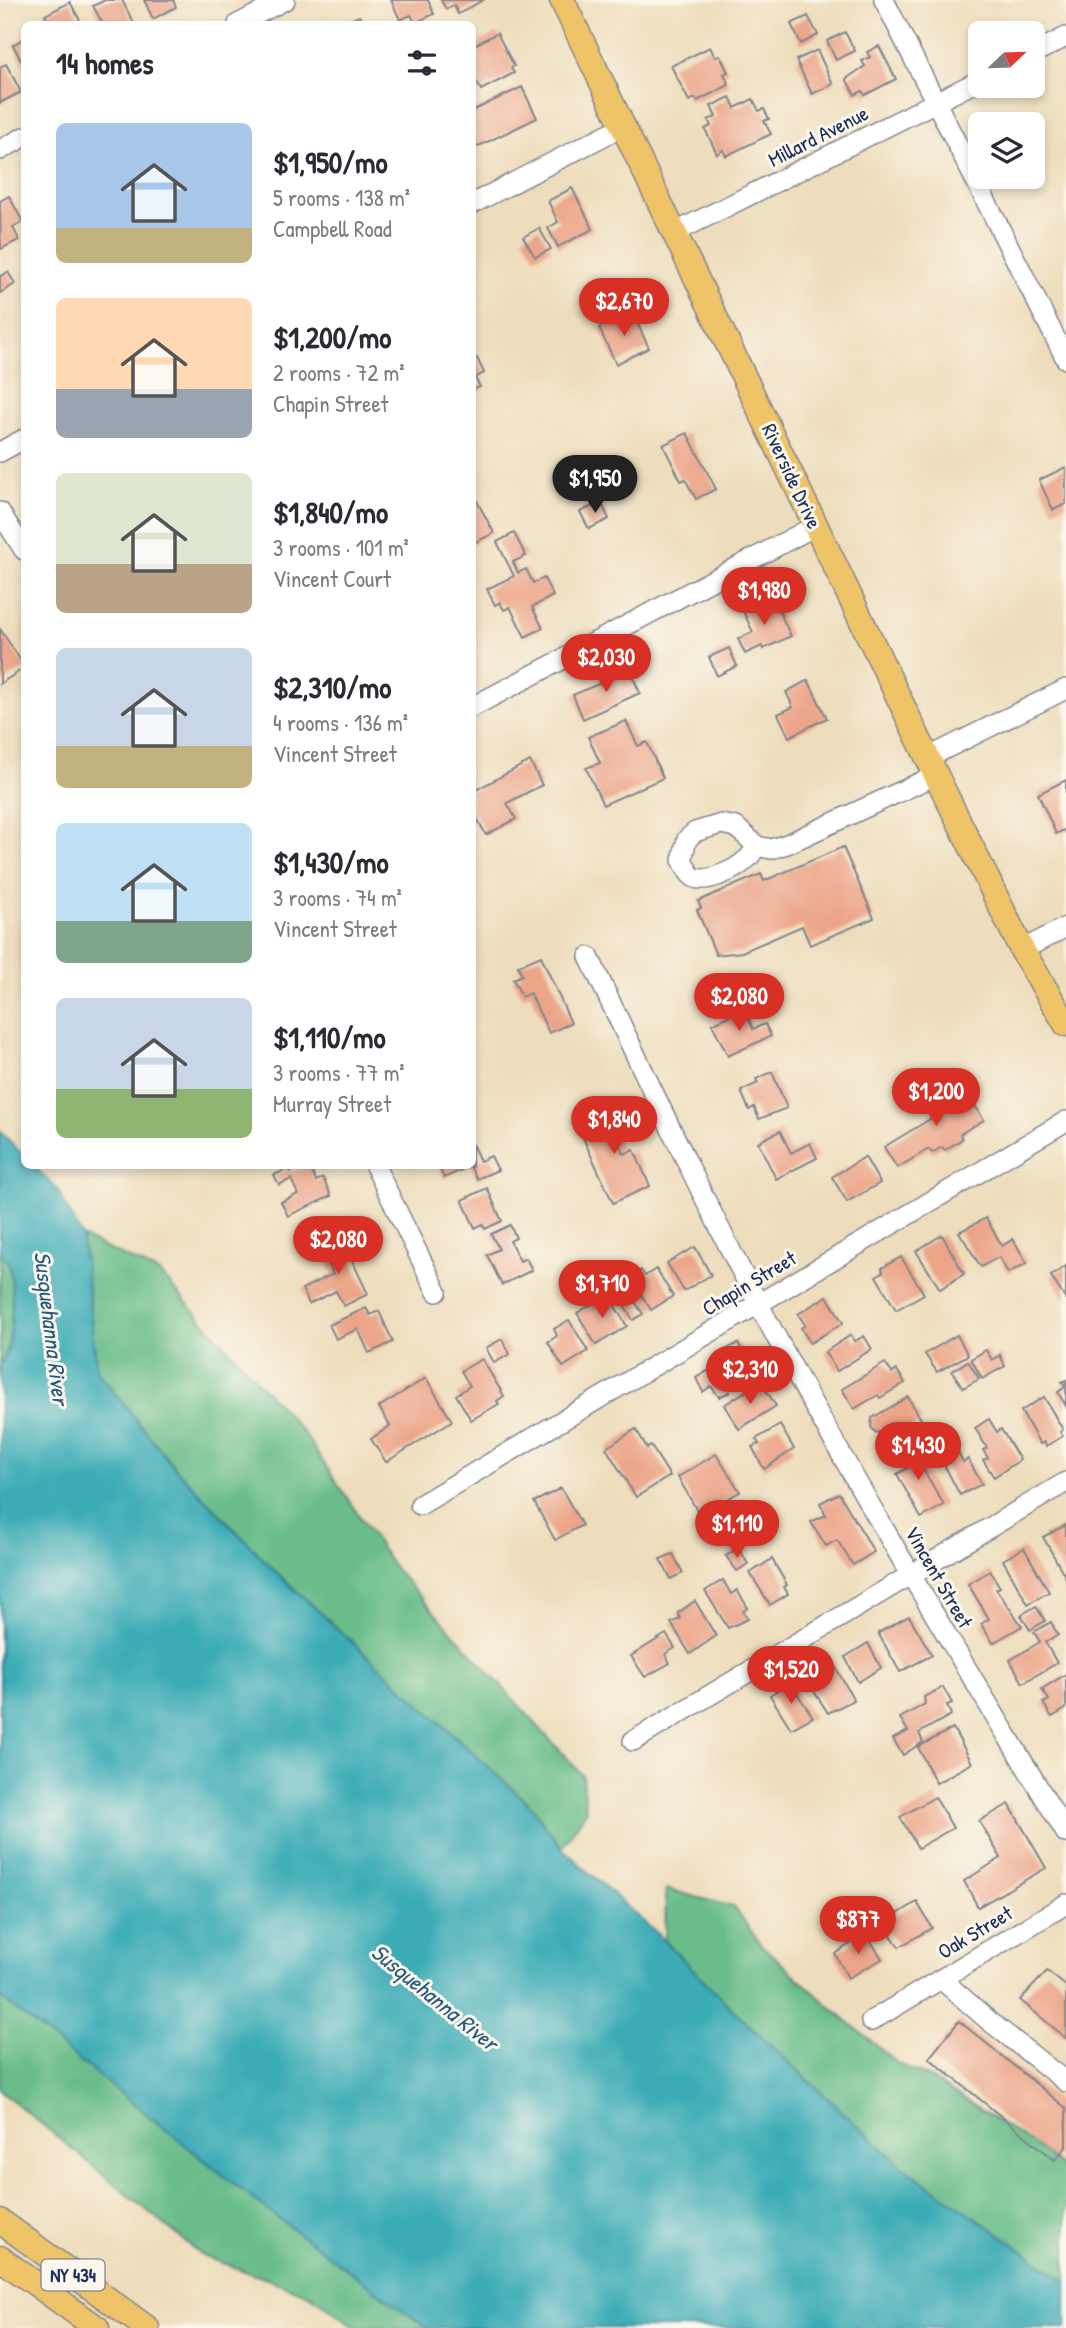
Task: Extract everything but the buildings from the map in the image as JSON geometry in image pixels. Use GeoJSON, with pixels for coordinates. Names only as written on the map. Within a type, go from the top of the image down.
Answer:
{"type":"FeatureCollection","features":[{"type":"Feature","properties":{"kind":"main road","name":"Riverside Drive"},"geometry":{"type":"LineString","coordinates":[[562,0],[931,766],[1022,950],[1066,1024]]}},
{"type":"Feature","properties":{"kind":"main road","name":"NY 434"},"geometry":{"type":"LineString","coordinates":[[0,2221],[147,2328]]}},
{"type":"Feature","properties":{"kind":"main road","name":"NY 434"},"geometry":{"type":"LineString","coordinates":[[0,2258],[97,2328]]}},
{"type":"Feature","properties":{"kind":"street"},"geometry":{"type":"LineString","coordinates":[[245,21],[285,0]]}},
{"type":"Feature","properties":{"kind":"street"},"geometry":{"type":"LineString","coordinates":[[884,0],[1066,359]]}},
{"type":"Feature","properties":{"kind":"street"},"geometry":{"type":"LineString","coordinates":[[1045,48],[1066,37]]}},
{"type":"Feature","properties":{"kind":"street","name":"Millard Avenue"},"geometry":{"type":"LineString","coordinates":[[676,232],[968,86]]}},
{"type":"Feature","properties":{"kind":"street"},"geometry":{"type":"LineString","coordinates":[[476,202],[623,126]]}},
{"type":"Feature","properties":{"kind":"street"},"geometry":{"type":"LineString","coordinates":[[0,150],[21,139]]}},
{"type":"Feature","properties":{"kind":"street"},"geometry":{"type":"LineString","coordinates":[[0,452],[21,441]]}},
{"type":"Feature","properties":{"kind":"street"},"geometry":{"type":"LineString","coordinates":[[0,512],[21,545]]}},
{"type":"Feature","properties":{"kind":"street"},"geometry":{"type":"LineString","coordinates":[[476,705],[815,526]]}},
{"type":"Feature","properties":{"kind":"street"},"geometry":{"type":"LineString","coordinates":[[757,846],[771,849],[787,844],[1066,689]]}},
{"type":"Feature","properties":{"kind":"street"},"geometry":{"type":"LineString","coordinates":[[1022,950],[1066,927]]}},
{"type":"Feature","properties":{"kind":"street","name":"Vincent Street"},"geometry":{"type":"LineString","coordinates":[[589,957],[759,1304],[910,1575],[1066,1833]]}},
{"type":"Feature","properties":{"kind":"street","name":"Chapin Street"},"geometry":{"type":"LineString","coordinates":[[420,1505],[1066,1121]]}},
{"type":"Feature","properties":{"kind":"street"},"geometry":{"type":"LineString","coordinates":[[376,1169],[437,1292]]}},
{"type":"Feature","properties":{"kind":"street"},"geometry":{"type":"LineString","coordinates":[[634,1741],[1066,1482]]}},
{"type":"Feature","properties":{"kind":"street","name":"Oak Street"},"geometry":{"type":"LineString","coordinates":[[871,2021],[1066,1904]]}},
{"type":"Feature","properties":{"kind":"street"},"geometry":{"type":"LineString","coordinates":[[941,1979],[1066,2082]]}},
{"type":"Feature","properties":{"kind":"green space"},"geometry":{"type":"Polygon","coordinates":[[[82,1237],[160,1273],[303,1432],[395,1569],[583,1776],[586,1812],[562,1847],[530,1805],[276,1572],[176,1469],[97,1371],[82,1237]]]}},
{"type":"Feature","properties":{"kind":"green space"},"geometry":{"type":"Polygon","coordinates":[[[0,1251],[9,1266],[12,1303],[8,1346],[0,1365],[0,1251]]]}},
{"type":"Feature","properties":{"kind":"green space"},"geometry":{"type":"Polygon","coordinates":[[[666,1889],[734,1907],[761,1945],[897,2063],[930,2078],[1035,2145],[1066,2171],[1066,2281],[900,2165],[737,2014],[665,1941],[666,1889]]]}},
{"type":"Feature","properties":{"kind":"green space"},"geometry":{"type":"Polygon","coordinates":[[[0,1997],[263,2207],[427,2328],[357,2328],[311,2295],[203,2256],[0,2090],[0,1997]]]}},
{"type":"Feature","properties":{"kind":"water","name":"Susquehanna River"},"geometry":{"type":"Polygon","coordinates":[[[0,1131],[21,1153],[21,1169],[37,1169],[57,1189],[82,1237],[97,1371],[176,1469],[276,1572],[530,1805],[562,1848],[665,1941],[737,2014],[900,2165],[1066,2281],[1066,2328],[427,2328],[263,2207],[0,1997],[0,1365],[8,1346],[12,1288],[9,1266],[0,1251],[0,1131]]]}}]}
